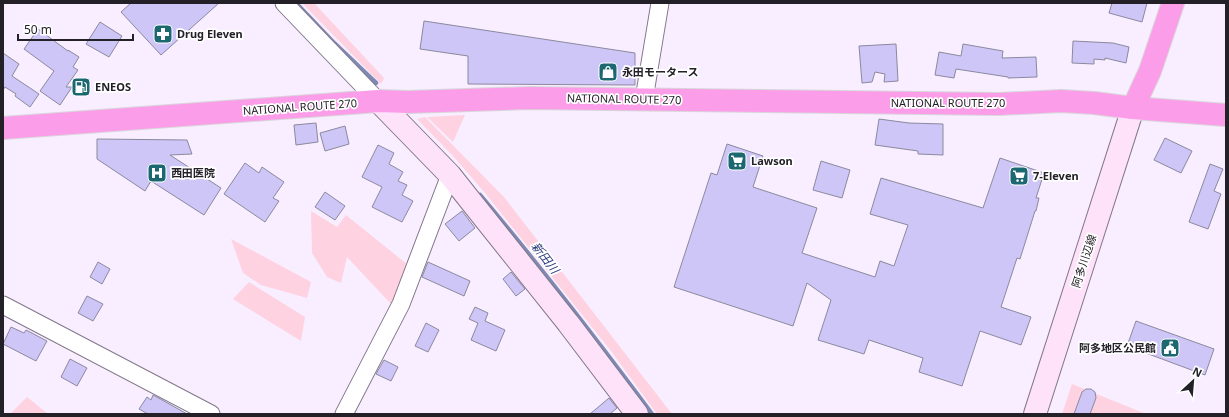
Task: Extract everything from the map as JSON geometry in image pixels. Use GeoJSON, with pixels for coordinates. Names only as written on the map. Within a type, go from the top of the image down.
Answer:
{"type":"FeatureCollection","features":[{"type":"Feature","properties":{"kind":"highway"},"geometry":{"type":"LineString","coordinates":[[1133,108],[1150,71],[1173,3]]}},
{"type":"Feature","properties":{"kind":"highway","name":"NATIONAL ROUTE 270"},"geometry":{"type":"LineString","coordinates":[[3,128],[378,101],[408,102],[529,98],[999,104],[1061,100],[1133,108],[1226,115]]}},
{"type":"Feature","properties":{"kind":"street"},"geometry":{"type":"LineString","coordinates":[[284,3],[450,175],[541,288],[637,414]]}},
{"type":"Feature","properties":{"kind":"street"},"geometry":{"type":"LineString","coordinates":[[644,99],[660,3]]}},
{"type":"Feature","properties":{"kind":"street","name":"阿多川辺線"},"geometry":{"type":"LineString","coordinates":[[1034,414],[1133,108]]}},
{"type":"Feature","properties":{"kind":"street"},"geometry":{"type":"LineString","coordinates":[[344,414],[400,304],[450,175]]}},
{"type":"Feature","properties":{"kind":"street"},"geometry":{"type":"LineString","coordinates":[[3,305],[211,414]]}},
{"type":"Feature","properties":{"kind":"shaded area"},"geometry":{"type":"Polygon","coordinates":[[[302,3],[314,3],[384,78],[381,84],[302,3]]]}},
{"type":"Feature","properties":{"kind":"shaded area"},"geometry":{"type":"Polygon","coordinates":[[[465,115],[453,142],[427,117],[465,115]]]}},
{"type":"Feature","properties":{"kind":"shaded area"},"geometry":{"type":"Polygon","coordinates":[[[425,117],[504,197],[672,414],[657,414],[611,351],[485,193],[453,156],[417,119],[425,117]]]}},
{"type":"Feature","properties":{"kind":"shaded area"},"geometry":{"type":"Polygon","coordinates":[[[311,211],[337,227],[346,215],[408,265],[392,305],[347,257],[341,283],[327,277],[312,253],[311,211]]]}},
{"type":"Feature","properties":{"kind":"shaded area"},"geometry":{"type":"Polygon","coordinates":[[[231,239],[311,282],[307,298],[261,285],[243,273],[231,239]]]}},
{"type":"Feature","properties":{"kind":"shaded area"},"geometry":{"type":"Polygon","coordinates":[[[249,282],[305,317],[301,341],[233,299],[249,282]]]}},
{"type":"Feature","properties":{"kind":"shaded area"},"geometry":{"type":"Polygon","coordinates":[[[1072,384],[1146,414],[1062,414],[1072,384]]]}},
{"type":"Feature","properties":{"kind":"shaded area"},"geometry":{"type":"Polygon","coordinates":[[[27,397],[48,414],[10,414],[27,397]]]}},
{"type":"Feature","properties":{"kind":"building","name":"Drug Eleven"},"geometry":{"type":"Polygon","coordinates":[[[131,3],[219,3],[161,55],[121,12],[131,3]]]}},
{"type":"Feature","properties":{"kind":"building"},"geometry":{"type":"Polygon","coordinates":[[[1112,3],[1147,3],[1142,22],[1109,13],[1112,3]]]}},
{"type":"Feature","properties":{"kind":"building"},"geometry":{"type":"Polygon","coordinates":[[[424,21],[635,53],[635,85],[468,84],[468,56],[420,49],[424,21]]]}},
{"type":"Feature","properties":{"kind":"building"},"geometry":{"type":"Polygon","coordinates":[[[100,22],[122,36],[109,57],[86,44],[100,22]]]}},
{"type":"Feature","properties":{"kind":"building"},"geometry":{"type":"Polygon","coordinates":[[[38,29],[68,51],[79,57],[73,67],[78,70],[66,87],[72,87],[60,105],[40,91],[54,71],[24,49],[38,29]]]}},
{"type":"Feature","properties":{"kind":"building"},"geometry":{"type":"Polygon","coordinates":[[[1073,41],[1113,43],[1129,47],[1126,63],[1105,58],[1105,60],[1094,59],[1094,64],[1072,63],[1073,41]]]}},
{"type":"Feature","properties":{"kind":"building"},"geometry":{"type":"Polygon","coordinates":[[[896,44],[898,81],[884,82],[885,74],[875,72],[872,82],[862,83],[859,46],[896,44]]]}},
{"type":"Feature","properties":{"kind":"building"},"geometry":{"type":"Polygon","coordinates":[[[963,44],[1003,51],[1002,58],[1036,57],[1037,77],[1008,78],[956,69],[954,78],[935,75],[939,52],[961,56],[963,44]]]}},
{"type":"Feature","properties":{"kind":"building"},"geometry":{"type":"Polygon","coordinates":[[[3,53],[19,64],[12,76],[39,94],[30,107],[15,96],[16,94],[5,87],[3,90],[3,53]]]}},
{"type":"Feature","properties":{"kind":"building"},"geometry":{"type":"Polygon","coordinates":[[[879,119],[909,123],[943,124],[943,155],[918,154],[918,151],[875,145],[879,119]]]}},
{"type":"Feature","properties":{"kind":"building"},"geometry":{"type":"Polygon","coordinates":[[[316,123],[318,142],[296,145],[294,125],[316,123]]]}},
{"type":"Feature","properties":{"kind":"building"},"geometry":{"type":"Polygon","coordinates":[[[345,126],[349,144],[325,151],[320,133],[345,126]]]}},
{"type":"Feature","properties":{"kind":"building"},"geometry":{"type":"Polygon","coordinates":[[[1165,138],[1192,151],[1181,173],[1154,160],[1165,138]]]}},
{"type":"Feature","properties":{"kind":"building","name":"西田医院"},"geometry":{"type":"Polygon","coordinates":[[[97,139],[187,140],[192,154],[170,155],[221,188],[204,215],[151,181],[145,191],[97,159],[97,139]]]}},
{"type":"Feature","properties":{"kind":"building"},"geometry":{"type":"Polygon","coordinates":[[[727,144],[763,156],[753,187],[817,208],[802,253],[875,277],[880,261],[894,266],[908,225],[870,214],[881,178],[983,208],[1000,158],[1044,173],[1036,198],[1039,198],[1036,211],[1020,259],[1017,258],[1001,307],[1031,317],[1021,345],[980,331],[962,386],[919,372],[923,358],[869,340],[864,354],[818,340],[831,300],[807,283],[793,326],[674,287],[711,173],[717,175],[727,144]]]}},
{"type":"Feature","properties":{"kind":"building"},"geometry":{"type":"Polygon","coordinates":[[[378,145],[394,153],[389,164],[403,172],[398,181],[407,185],[402,195],[413,201],[402,222],[372,207],[382,187],[362,177],[378,145]]]}},
{"type":"Feature","properties":{"kind":"building"},"geometry":{"type":"Polygon","coordinates":[[[821,161],[850,170],[842,198],[813,190],[821,161]]]}},
{"type":"Feature","properties":{"kind":"building"},"geometry":{"type":"Polygon","coordinates":[[[245,163],[259,173],[262,167],[284,182],[273,198],[279,201],[265,222],[224,194],[245,163]]]}},
{"type":"Feature","properties":{"kind":"building"},"geometry":{"type":"Polygon","coordinates":[[[1210,164],[1223,169],[1214,191],[1221,194],[1208,229],[1189,222],[1210,164]]]}},
{"type":"Feature","properties":{"kind":"building"},"geometry":{"type":"Polygon","coordinates":[[[325,192],[345,206],[335,220],[315,207],[325,192]]]}},
{"type":"Feature","properties":{"kind":"building"},"geometry":{"type":"Polygon","coordinates":[[[462,211],[475,228],[459,241],[445,224],[462,211]]]}},
{"type":"Feature","properties":{"kind":"building"},"geometry":{"type":"Polygon","coordinates":[[[98,262],[110,269],[102,284],[90,277],[98,262]]]}},
{"type":"Feature","properties":{"kind":"building"},"geometry":{"type":"Polygon","coordinates":[[[428,262],[470,281],[464,296],[422,277],[428,262]]]}},
{"type":"Feature","properties":{"kind":"building"},"geometry":{"type":"Polygon","coordinates":[[[511,272],[525,289],[516,296],[503,279],[511,272]]]}},
{"type":"Feature","properties":{"kind":"building"},"geometry":{"type":"Polygon","coordinates":[[[87,296],[103,304],[93,321],[78,313],[87,296]]]}},
{"type":"Feature","properties":{"kind":"building"},"geometry":{"type":"Polygon","coordinates":[[[475,307],[488,313],[485,321],[505,330],[496,351],[471,340],[478,323],[469,319],[475,307]]]}},
{"type":"Feature","properties":{"kind":"building","name":"阿多地区公民館"},"geometry":{"type":"Polygon","coordinates":[[[1136,321],[1214,349],[1205,375],[1127,346],[1136,321]]]}},
{"type":"Feature","properties":{"kind":"building"},"geometry":{"type":"Polygon","coordinates":[[[426,323],[439,330],[428,352],[415,346],[426,323]]]}},
{"type":"Feature","properties":{"kind":"building"},"geometry":{"type":"Polygon","coordinates":[[[11,327],[24,333],[26,330],[47,341],[36,361],[3,344],[11,327]]]}},
{"type":"Feature","properties":{"kind":"building"},"geometry":{"type":"Polygon","coordinates":[[[70,359],[87,368],[77,386],[61,377],[70,359]]]}},
{"type":"Feature","properties":{"kind":"building"},"geometry":{"type":"Polygon","coordinates":[[[384,360],[398,367],[391,381],[376,374],[384,360]]]}},
{"type":"Feature","properties":{"kind":"building"},"geometry":{"type":"Polygon","coordinates":[[[1086,389],[1091,389],[1095,392],[1096,398],[1090,414],[1074,414],[1082,392],[1086,389]]]}},
{"type":"Feature","properties":{"kind":"building"},"geometry":{"type":"Polygon","coordinates":[[[153,395],[187,414],[148,414],[139,409],[147,397],[151,400],[153,395]]]}},
{"type":"Feature","properties":{"kind":"building"},"geometry":{"type":"Polygon","coordinates":[[[609,398],[617,408],[610,414],[590,414],[609,398]]]}},
{"type":"Feature","properties":{"kind":"waterway","name":"新田川"},"geometry":{"type":"LineString","coordinates":[[296,3],[334,43],[376,83]]}},
{"type":"Feature","properties":{"kind":"waterway","name":"新田川"},"geometry":{"type":"LineString","coordinates":[[480,195],[568,303],[652,414]]}},
{"type":"Feature","properties":{"kind":"place","name":"Drug Eleven"},"geometry":{"type":"Point","coordinates":[163,34]}},
{"type":"Feature","properties":{"kind":"place","name":"永田モータース"},"geometry":{"type":"Point","coordinates":[608,72]}},
{"type":"Feature","properties":{"kind":"place","name":"ENEOS"},"geometry":{"type":"Point","coordinates":[81,87]}},
{"type":"Feature","properties":{"kind":"place","name":"Lawson"},"geometry":{"type":"Point","coordinates":[737,161]}},
{"type":"Feature","properties":{"kind":"place","name":"西田医院"},"geometry":{"type":"Point","coordinates":[157,173]}},
{"type":"Feature","properties":{"kind":"place","name":"7-Eleven"},"geometry":{"type":"Point","coordinates":[1019,176]}},
{"type":"Feature","properties":{"kind":"place","name":"阿多地区公民館"},"geometry":{"type":"Point","coordinates":[1170,348]}}]}
